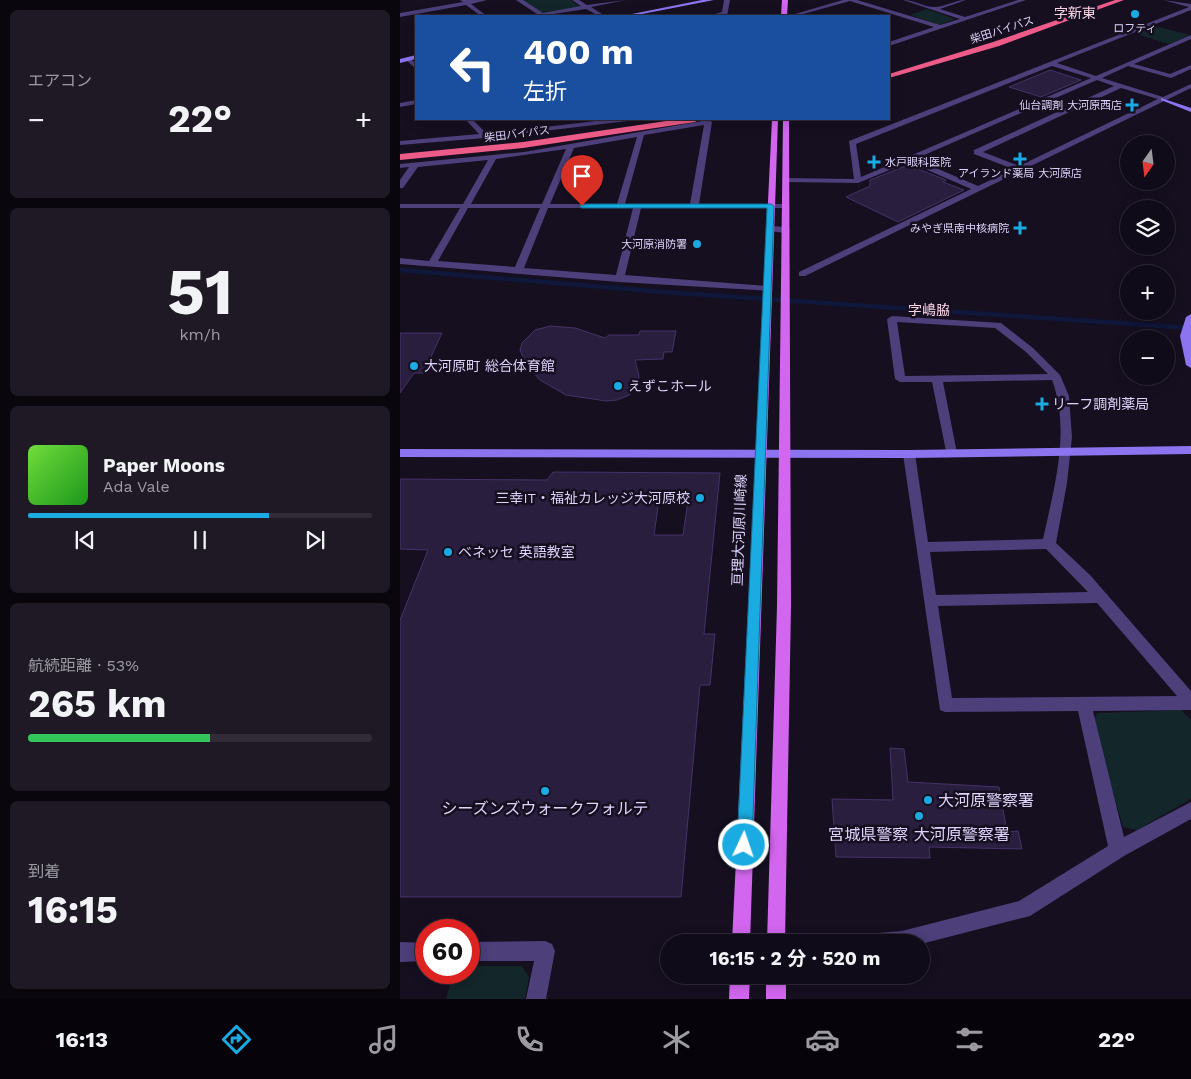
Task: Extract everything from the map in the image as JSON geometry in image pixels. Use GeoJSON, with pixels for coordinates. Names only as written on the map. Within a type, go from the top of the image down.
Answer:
{"type":"FeatureCollection","features":[{"type":"Feature","properties":{"kind":"highway","name":"柴田バイパス"},"geometry":{"type":"LineString","coordinates":[[890,70],[974,45],[1104,0]]}},
{"type":"Feature","properties":{"kind":"highway","name":"柴田バイパス"},"geometry":{"type":"LineString","coordinates":[[890,76],[996,44],[1121,0]]}},
{"type":"Feature","properties":{"kind":"highway","name":"柴田バイパス"},"geometry":{"type":"LineString","coordinates":[[400,151],[532,138],[653,120]]}},
{"type":"Feature","properties":{"kind":"highway","name":"柴田バイパス"},"geometry":{"type":"LineString","coordinates":[[400,156],[523,145],[688,120]]}},
{"type":"Feature","properties":{"kind":"main road"},"geometry":{"type":"LineString","coordinates":[[784,15],[785,0]]}},
{"type":"Feature","properties":{"kind":"main road","name":"亘理大河原川崎線"},"geometry":{"type":"LineString","coordinates":[[741,934],[775,120]]}},
{"type":"Feature","properties":{"kind":"main road"},"geometry":{"type":"LineString","coordinates":[[776,934],[784,616],[786,120]]}},
{"type":"Feature","properties":{"kind":"main road"},"geometry":{"type":"LineString","coordinates":[[739,999],[740,984]]}},
{"type":"Feature","properties":{"kind":"main road"},"geometry":{"type":"LineString","coordinates":[[776,984],[776,999]]}},
{"type":"Feature","properties":{"kind":"street"},"geometry":{"type":"LineString","coordinates":[[400,15],[484,0]]}},
{"type":"Feature","properties":{"kind":"street"},"geometry":{"type":"LineString","coordinates":[[519,0],[542,15]]}},
{"type":"Feature","properties":{"kind":"street"},"geometry":{"type":"LineString","coordinates":[[575,0],[600,15]]}},
{"type":"Feature","properties":{"kind":"street"},"geometry":{"type":"LineString","coordinates":[[548,15],[623,0]]}},
{"type":"Feature","properties":{"kind":"street"},"geometry":{"type":"LineString","coordinates":[[630,15],[710,0]]}},
{"type":"Feature","properties":{"kind":"street"},"geometry":{"type":"LineString","coordinates":[[724,15],[727,0]]}},
{"type":"Feature","properties":{"kind":"street"},"geometry":{"type":"LineString","coordinates":[[795,15],[850,0],[939,27]]}},
{"type":"Feature","properties":{"kind":"street"},"geometry":{"type":"LineString","coordinates":[[906,0],[965,19]]}},
{"type":"Feature","properties":{"kind":"street"},"geometry":{"type":"LineString","coordinates":[[934,9],[963,0]]}},
{"type":"Feature","properties":{"kind":"street"},"geometry":{"type":"LineString","coordinates":[[890,44],[1023,0]]}},
{"type":"Feature","properties":{"kind":"street"},"geometry":{"type":"LineString","coordinates":[[1166,0],[1191,7]]}},
{"type":"Feature","properties":{"kind":"street"},"geometry":{"type":"LineString","coordinates":[[466,2],[483,15]]}},
{"type":"Feature","properties":{"kind":"street"},"geometry":{"type":"LineString","coordinates":[[858,181],[852,143],[1191,7]]}},
{"type":"Feature","properties":{"kind":"street"},"geometry":{"type":"LineString","coordinates":[[405,8],[415,17]]}},
{"type":"Feature","properties":{"kind":"street"},"geometry":{"type":"LineString","coordinates":[[813,10],[822,13]]}},
{"type":"Feature","properties":{"kind":"street"},"geometry":{"type":"LineString","coordinates":[[890,36],[901,40]]}},
{"type":"Feature","properties":{"kind":"street"},"geometry":{"type":"LineString","coordinates":[[786,180],[858,181],[1191,37]]}},
{"type":"Feature","properties":{"kind":"street"},"geometry":{"type":"LineString","coordinates":[[400,61],[415,57]]}},
{"type":"Feature","properties":{"kind":"street"},"geometry":{"type":"LineString","coordinates":[[408,59],[415,66]]}},
{"type":"Feature","properties":{"kind":"street"},"geometry":{"type":"LineString","coordinates":[[1050,63],[1163,99],[1191,110]]}},
{"type":"Feature","properties":{"kind":"street"},"geometry":{"type":"LineString","coordinates":[[1127,64],[1171,76],[1191,67]]}},
{"type":"Feature","properties":{"kind":"street"},"geometry":{"type":"LineString","coordinates":[[1020,169],[977,152],[1121,86]]}},
{"type":"Feature","properties":{"kind":"street"},"geometry":{"type":"LineString","coordinates":[[802,274],[1191,86]]}},
{"type":"Feature","properties":{"kind":"street"},"geometry":{"type":"LineString","coordinates":[[400,106],[415,102]]}},
{"type":"Feature","properties":{"kind":"street"},"geometry":{"type":"LineString","coordinates":[[469,120],[486,136]]}},
{"type":"Feature","properties":{"kind":"street"},"geometry":{"type":"LineString","coordinates":[[400,143],[486,136],[615,120]]}},
{"type":"Feature","properties":{"kind":"street"},"geometry":{"type":"LineString","coordinates":[[400,166],[494,158],[708,122],[694,206]]}},
{"type":"Feature","properties":{"kind":"street"},"geometry":{"type":"LineString","coordinates":[[620,206],[641,134]]}},
{"type":"Feature","properties":{"kind":"street"},"geometry":{"type":"LineString","coordinates":[[518,271],[571,145]]}},
{"type":"Feature","properties":{"kind":"street"},"geometry":{"type":"LineString","coordinates":[[432,264],[494,158]]}},
{"type":"Feature","properties":{"kind":"street"},"geometry":{"type":"LineString","coordinates":[[909,159],[978,189]]}},
{"type":"Feature","properties":{"kind":"street"},"geometry":{"type":"LineString","coordinates":[[400,186],[415,165]]}},
{"type":"Feature","properties":{"kind":"street"},"geometry":{"type":"LineString","coordinates":[[400,206],[786,206]]}},
{"type":"Feature","properties":{"kind":"street"},"geometry":{"type":"LineString","coordinates":[[619,279],[638,206]]}},
{"type":"Feature","properties":{"kind":"street"},"geometry":{"type":"LineString","coordinates":[[770,230],[786,230]]}},
{"type":"Feature","properties":{"kind":"street"},"geometry":{"type":"LineString","coordinates":[[400,261],[619,279],[767,296]]}},
{"type":"Feature","properties":{"kind":"street"},"geometry":{"type":"LineString","coordinates":[[1049,544],[1066,453],[1064,397],[1056,377],[1009,332],[998,324],[892,319],[900,379],[1056,377]]}},
{"type":"Feature","properties":{"kind":"street"},"geometry":{"type":"LineString","coordinates":[[1190,319],[1185,336],[1191,365]]}},
{"type":"Feature","properties":{"kind":"street"},"geometry":{"type":"LineString","coordinates":[[937,378],[951,453]]}},
{"type":"Feature","properties":{"kind":"street"},"geometry":{"type":"LineString","coordinates":[[400,453],[910,454],[1191,450]]}},
{"type":"Feature","properties":{"kind":"street"},"geometry":{"type":"LineString","coordinates":[[910,454],[946,704],[1191,702]]}},
{"type":"Feature","properties":{"kind":"street"},"geometry":{"type":"LineString","coordinates":[[924,547],[1049,544],[1100,597],[1191,702]]}},
{"type":"Feature","properties":{"kind":"street"},"geometry":{"type":"LineString","coordinates":[[931,601],[1100,597]]}},
{"type":"Feature","properties":{"kind":"street"},"geometry":{"type":"LineString","coordinates":[[1084,704],[1118,850]]}},
{"type":"Feature","properties":{"kind":"street"},"geometry":{"type":"LineString","coordinates":[[925,934],[1023,909],[1118,850],[1191,810]]}},
{"type":"Feature","properties":{"kind":"street"},"geometry":{"type":"LineString","coordinates":[[400,952],[415,952]]}},
{"type":"Feature","properties":{"kind":"street"},"geometry":{"type":"LineString","coordinates":[[480,952],[545,952],[536,999]]}},
{"type":"Feature","properties":{"kind":"green space"},"geometry":{"type":"Polygon","coordinates":[[[522,0],[570,0],[581,7],[542,14],[522,0]]]}},
{"type":"Feature","properties":{"kind":"green space"},"geometry":{"type":"Polygon","coordinates":[[[927,9],[955,19],[939,25],[910,15],[927,9]]]}},
{"type":"Feature","properties":{"kind":"green space"},"geometry":{"type":"Polygon","coordinates":[[[1155,26],[1190,35],[1169,44],[1136,34],[1155,26]]]}},
{"type":"Feature","properties":{"kind":"green space"},"geometry":{"type":"Polygon","coordinates":[[[1181,710],[1191,720],[1191,799],[1137,830],[1123,827],[1093,722],[1097,713],[1181,710]]]}},
{"type":"Feature","properties":{"kind":"green space"},"geometry":{"type":"Polygon","coordinates":[[[480,966],[522,966],[529,977],[525,999],[446,999],[450,984],[480,984],[480,966]]]}},
{"type":"Feature","properties":{"kind":"building"},"geometry":{"type":"Polygon","coordinates":[[[1050,70],[1081,80],[1041,97],[1009,87],[1050,70]]]}},
{"type":"Feature","properties":{"kind":"building"},"geometry":{"type":"Polygon","coordinates":[[[908,165],[946,180],[943,182],[964,190],[898,222],[846,197],[870,186],[870,180],[908,165]]]}},
{"type":"Feature","properties":{"kind":"building","name":"えずこホール"},"geometry":{"type":"Polygon","coordinates":[[[550,326],[575,328],[605,338],[609,335],[639,335],[640,331],[676,331],[672,352],[664,352],[663,359],[635,360],[639,376],[637,388],[629,395],[617,400],[606,401],[566,395],[540,380],[526,364],[520,350],[522,343],[535,330],[550,326]]]}},
{"type":"Feature","properties":{"kind":"building","name":"大河原町 総合体育館"},"geometry":{"type":"Polygon","coordinates":[[[400,333],[442,333],[430,359],[433,359],[424,373],[414,373],[400,393],[400,333]]]}},
{"type":"Feature","properties":{"kind":"building","name":"シーズンズウォークフォルテ"},"geometry":{"type":"Polygon","coordinates":[[[553,472],[720,473],[704,634],[715,634],[710,685],[700,685],[681,897],[400,897],[400,620],[428,550],[400,549],[400,479],[547,480],[553,472]],[[659,500],[654,535],[683,535],[688,501],[659,500]]]}},
{"type":"Feature","properties":{"kind":"building","name":"宮城県警察 大河原警察署"},"geometry":{"type":"Polygon","coordinates":[[[890,748],[904,749],[908,782],[999,787],[1007,832],[1018,831],[1022,849],[929,847],[930,858],[836,857],[832,799],[893,800],[890,748]]]}},
{"type":"Feature","properties":{"kind":"waterway"},"geometry":{"type":"LineString","coordinates":[[400,270],[664,292],[1191,328]]}},
{"type":"Feature","properties":{"kind":"place","name":"ロフティ"},"geometry":{"type":"Point","coordinates":[1135,14]}},
{"type":"Feature","properties":{"kind":"place","name":"仙台調剤 大河原西店"},"geometry":{"type":"Point","coordinates":[1132,105]}},
{"type":"Feature","properties":{"kind":"place","name":"アイランド薬局 大河原店"},"geometry":{"type":"Point","coordinates":[1020,159]}},
{"type":"Feature","properties":{"kind":"place","name":"水戸眼科医院"},"geometry":{"type":"Point","coordinates":[874,162]}},
{"type":"Feature","properties":{"kind":"place","name":"みやぎ県南中核病院"},"geometry":{"type":"Point","coordinates":[1020,228]}},
{"type":"Feature","properties":{"kind":"place","name":"大河原消防署"},"geometry":{"type":"Point","coordinates":[697,244]}},
{"type":"Feature","properties":{"kind":"place","name":"大河原町 総合体育館"},"geometry":{"type":"Point","coordinates":[414,366]}},
{"type":"Feature","properties":{"kind":"place","name":"えずこホール"},"geometry":{"type":"Point","coordinates":[618,386]}},
{"type":"Feature","properties":{"kind":"place","name":"リーフ調剤薬局"},"geometry":{"type":"Point","coordinates":[1042,404]}},
{"type":"Feature","properties":{"kind":"place","name":"三幸IT・福祉カレッジ大河原校"},"geometry":{"type":"Point","coordinates":[700,498]}},
{"type":"Feature","properties":{"kind":"place","name":"ベネッセ 英語教室"},"geometry":{"type":"Point","coordinates":[448,552]}},
{"type":"Feature","properties":{"kind":"place","name":"シーズンズウォークフォルテ"},"geometry":{"type":"Point","coordinates":[545,791]}},
{"type":"Feature","properties":{"kind":"place","name":"大河原警察署"},"geometry":{"type":"Point","coordinates":[928,800]}},
{"type":"Feature","properties":{"kind":"place","name":"宮城県警察 大河原警察署"},"geometry":{"type":"Point","coordinates":[919,816]}},
{"type":"Feature","properties":{"kind":"district","name":"字新東"},"geometry":{"type":"Point","coordinates":[1075,13]}},
{"type":"Feature","properties":{"kind":"district","name":"字嶋脇"},"geometry":{"type":"Point","coordinates":[929,310]}},
{"type":"Feature","properties":{"kind":"route"},"geometry":{"type":"LineString","coordinates":[[582,206],[771,206],[744,845]]}}]}
